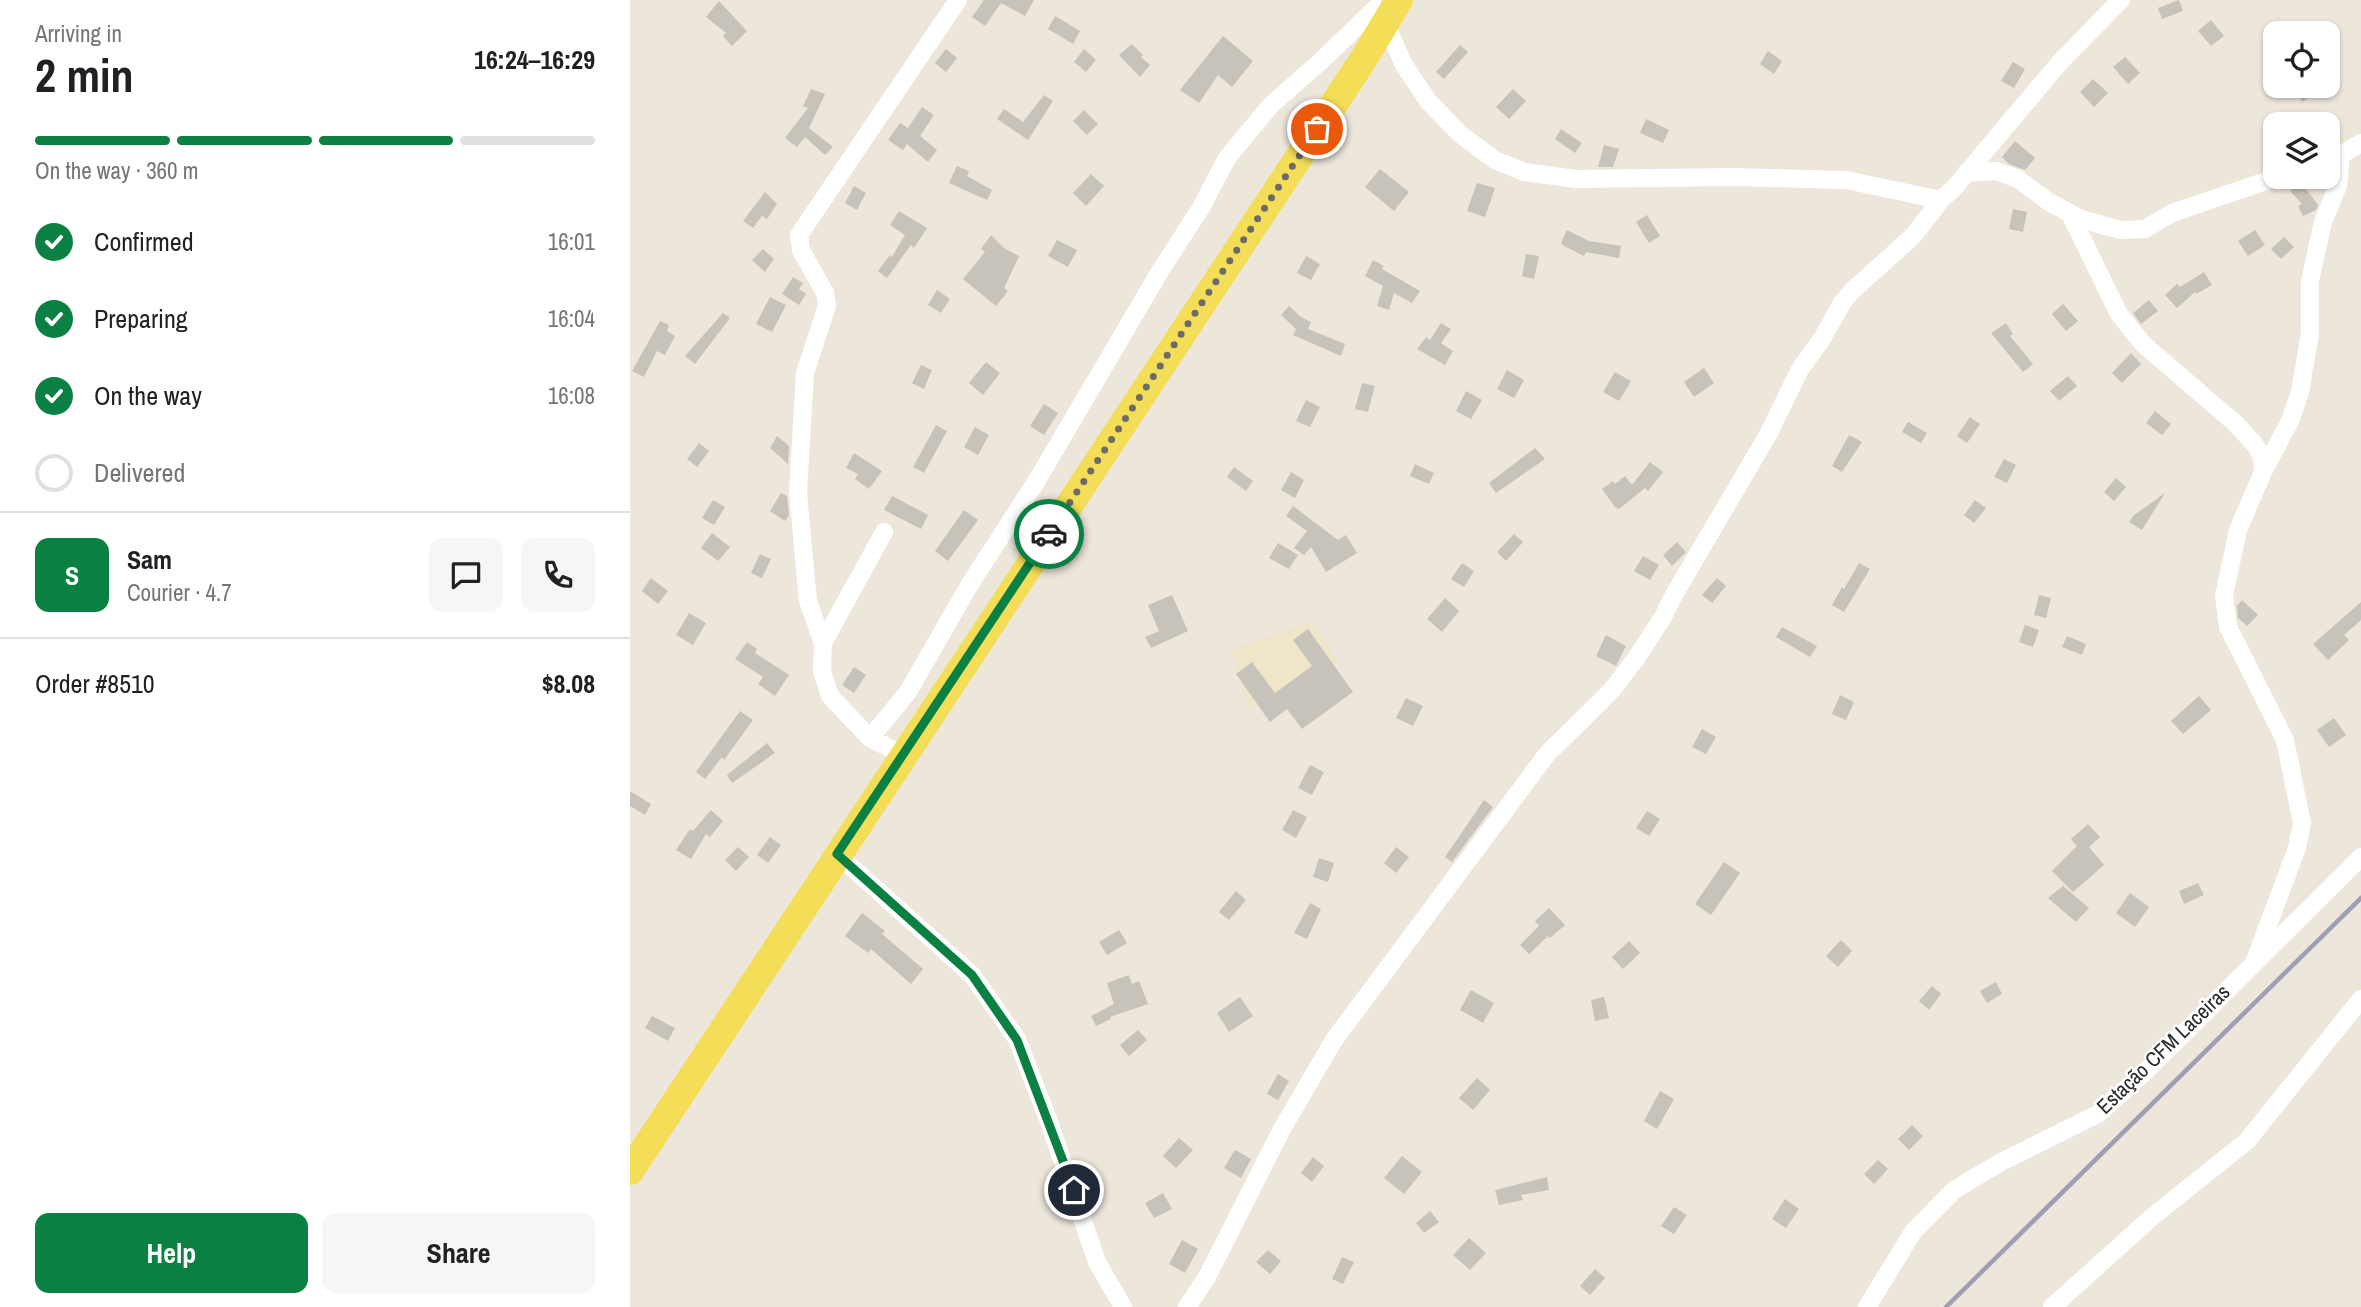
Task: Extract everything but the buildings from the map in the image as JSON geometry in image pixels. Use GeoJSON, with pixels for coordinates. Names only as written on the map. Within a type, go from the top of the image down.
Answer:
{"type":"FeatureCollection","features":[{"type":"Feature","properties":{"kind":"main road"},"geometry":{"type":"LineString","coordinates":[[630,1171],[1356,71],[1382,7]]}},
{"type":"Feature","properties":{"kind":"street"},"geometry":{"type":"LineString","coordinates":[[903,755],[870,738],[830,696],[822,673],[823,643],[808,601],[798,492],[805,373],[827,306],[825,293],[802,250],[799,235],[958,0]]}},
{"type":"Feature","properties":{"kind":"street"},"geometry":{"type":"LineString","coordinates":[[1187,1307],[1207,1277],[1282,1129],[1334,1040],[1547,754],[1598,704],[1637,657],[1769,433],[1799,371],[1823,337],[1842,303],[1913,236],[2061,61],[2121,0]]}},
{"type":"Feature","properties":{"kind":"street"},"geometry":{"type":"LineString","coordinates":[[870,738],[908,692],[1159,273],[1202,206],[1227,158],[1271,105],[1382,7],[1404,65],[1428,101],[1460,134],[1494,160],[1524,172],[1576,179],[1733,177],[1846,180],[1941,200]]}},
{"type":"Feature","properties":{"kind":"street"},"geometry":{"type":"LineString","coordinates":[[2340,154],[2361,143]]}},
{"type":"Feature","properties":{"kind":"street"},"geometry":{"type":"LineString","coordinates":[[1966,173],[1996,171],[2018,179],[2070,214],[2120,230],[2145,229],[2172,213],[2263,182]]}},
{"type":"Feature","properties":{"kind":"street"},"geometry":{"type":"LineString","coordinates":[[2255,960],[2297,848],[2302,823],[2285,740],[2228,627],[2224,596],[2238,530],[2263,472],[2290,421],[2300,392],[2310,333],[2310,281],[2323,222],[2337,189]]}},
{"type":"Feature","properties":{"kind":"street"},"geometry":{"type":"LineString","coordinates":[[2070,214],[2119,314],[2143,344],[2236,424],[2262,456],[2263,472]]}},
{"type":"Feature","properties":{"kind":"street"},"geometry":{"type":"LineString","coordinates":[[823,643],[884,532]]}},
{"type":"Feature","properties":{"kind":"street"},"geometry":{"type":"LineString","coordinates":[[837,854],[972,975],[1017,1040],[1048,1119],[1097,1262],[1123,1307]]}},
{"type":"Feature","properties":{"kind":"street","name":"Estação CFM Laceiras"},"geometry":{"type":"LineString","coordinates":[[1867,1307],[1913,1232],[1954,1190],[2001,1162],[2098,1114],[2147,1070],[2361,857]]}},
{"type":"Feature","properties":{"kind":"street"},"geometry":{"type":"LineString","coordinates":[[2052,1307],[2152,1217],[2247,1141],[2361,999]]}},
{"type":"Feature","properties":{"kind":"shaded area"},"geometry":{"type":"Polygon","coordinates":[[[1311,622],[1338,661],[1250,709],[1231,649],[1311,622]]]}},
{"type":"Feature","properties":{"kind":"railway"},"geometry":{"type":"LineString","coordinates":[[1946,1307],[2361,898]]}},
{"type":"Feature","properties":{"kind":"way so far"},"geometry":{"type":"LineString","coordinates":[[1049,534],[1317,129]]}},
{"type":"Feature","properties":{"kind":"route"},"geometry":{"type":"LineString","coordinates":[[1049,534],[837,854],[972,975],[1017,1040],[1074,1190]]}}]}
